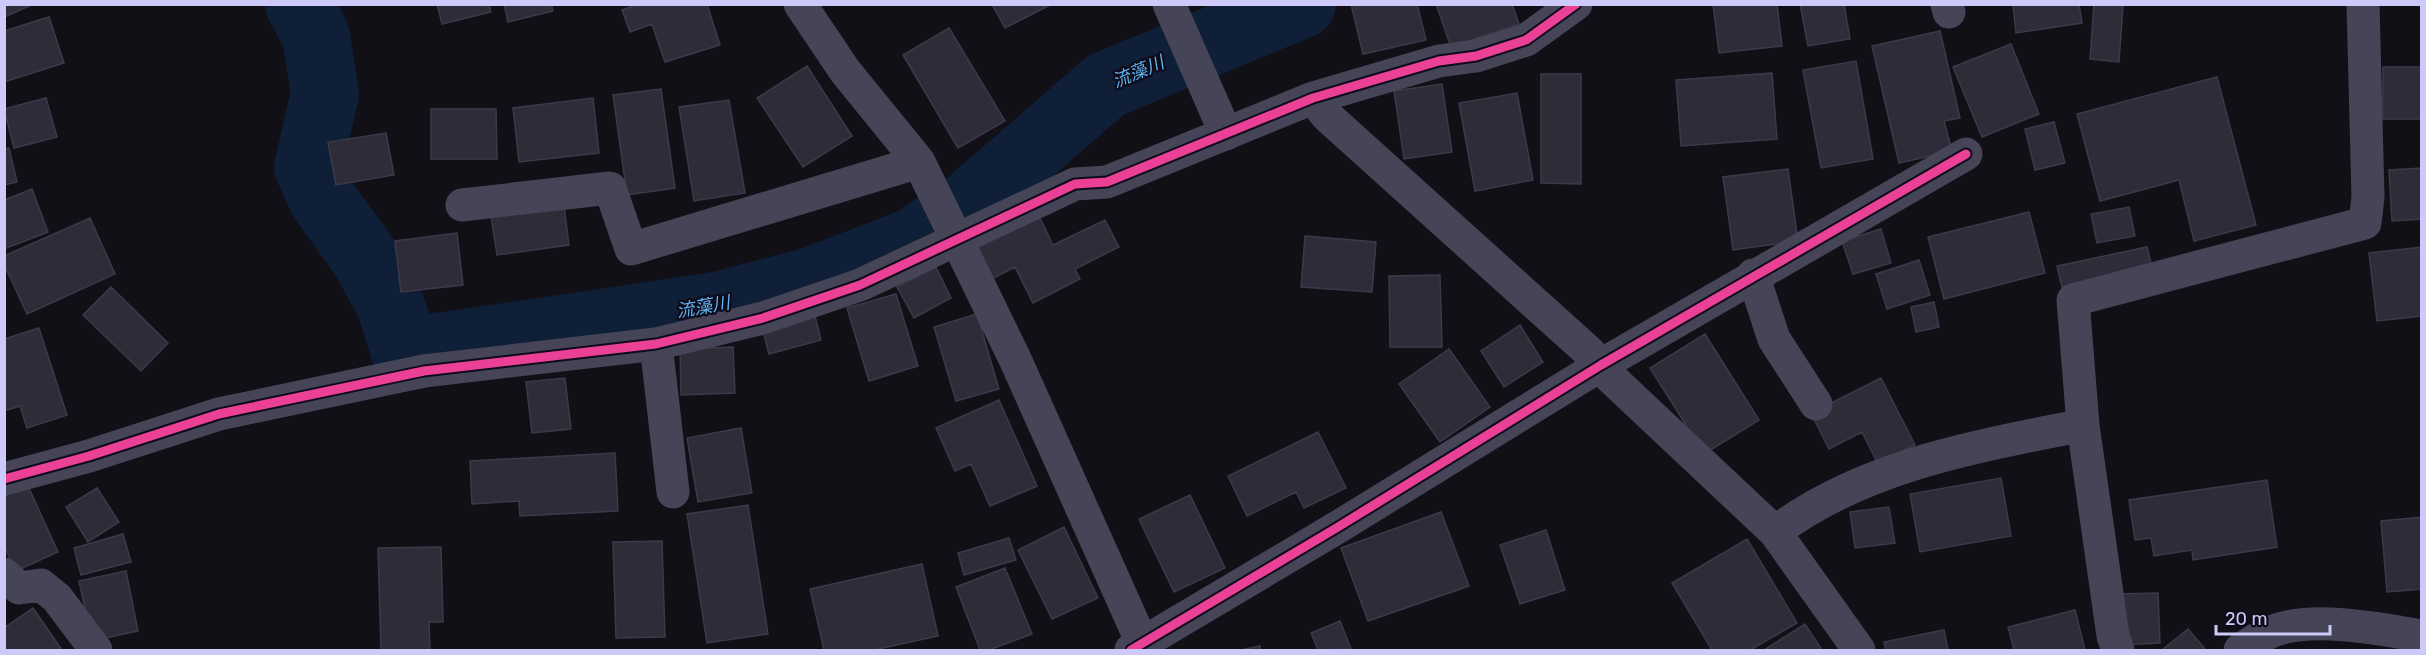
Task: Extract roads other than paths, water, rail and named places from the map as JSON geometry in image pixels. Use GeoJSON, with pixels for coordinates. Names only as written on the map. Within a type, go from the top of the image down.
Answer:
{"type":"FeatureCollection","features":[{"type":"Feature","properties":{"kind":"street"},"geometry":{"type":"LineString","coordinates":[[800,4],[845,71],[919,162],[1015,359],[1137,648],[1601,365],[1753,275],[1966,154]]}},
{"type":"Feature","properties":{"kind":"street"},"geometry":{"type":"LineString","coordinates":[[4,479],[89,456],[219,414],[424,371],[656,344],[763,318],[849,289],[952,226],[1076,184],[1107,182],[1313,98],[1439,61],[1476,56],[1526,40],[1576,4]]}},
{"type":"Feature","properties":{"kind":"street"},"geometry":{"type":"LineString","coordinates":[[2118,651],[2113,636],[2083,425],[2073,300],[2365,223],[2368,197],[2363,4]]}},
{"type":"Feature","properties":{"kind":"street"},"geometry":{"type":"LineString","coordinates":[[1181,32],[1226,134]]}},
{"type":"Feature","properties":{"kind":"street"},"geometry":{"type":"LineString","coordinates":[[1313,98],[1327,116],[1506,275],[1601,365],[1608,375],[1775,532],[1859,651]]}},
{"type":"Feature","properties":{"kind":"street"},"geometry":{"type":"LineString","coordinates":[[462,205],[610,188],[631,249],[919,162]]}},
{"type":"Feature","properties":{"kind":"street"},"geometry":{"type":"LineString","coordinates":[[1753,275],[1774,339],[1816,404]]}},
{"type":"Feature","properties":{"kind":"street"},"geometry":{"type":"LineString","coordinates":[[656,344],[673,492]]}},
{"type":"Feature","properties":{"kind":"street"},"geometry":{"type":"LineString","coordinates":[[1775,532],[1841,492],[1892,470],[1945,454],[2083,425]]}},
{"type":"Feature","properties":{"kind":"street"},"geometry":{"type":"LineString","coordinates":[[9,585],[41,585],[57,598],[96,651]]}},
{"type":"Feature","properties":{"kind":"street"},"geometry":{"type":"LineString","coordinates":[[2240,651],[2265,633],[2307,623],[2381,628],[2421,636]]}},
{"type":"Feature","properties":{"kind":"waterway","name":"流藻川"},"geometry":{"type":"LineString","coordinates":[[299,4],[316,36],[325,94],[308,167],[323,200],[363,255],[391,306],[405,352],[716,306],[809,282],[913,242],[969,204],[1106,85],[1302,4]]}}]}
